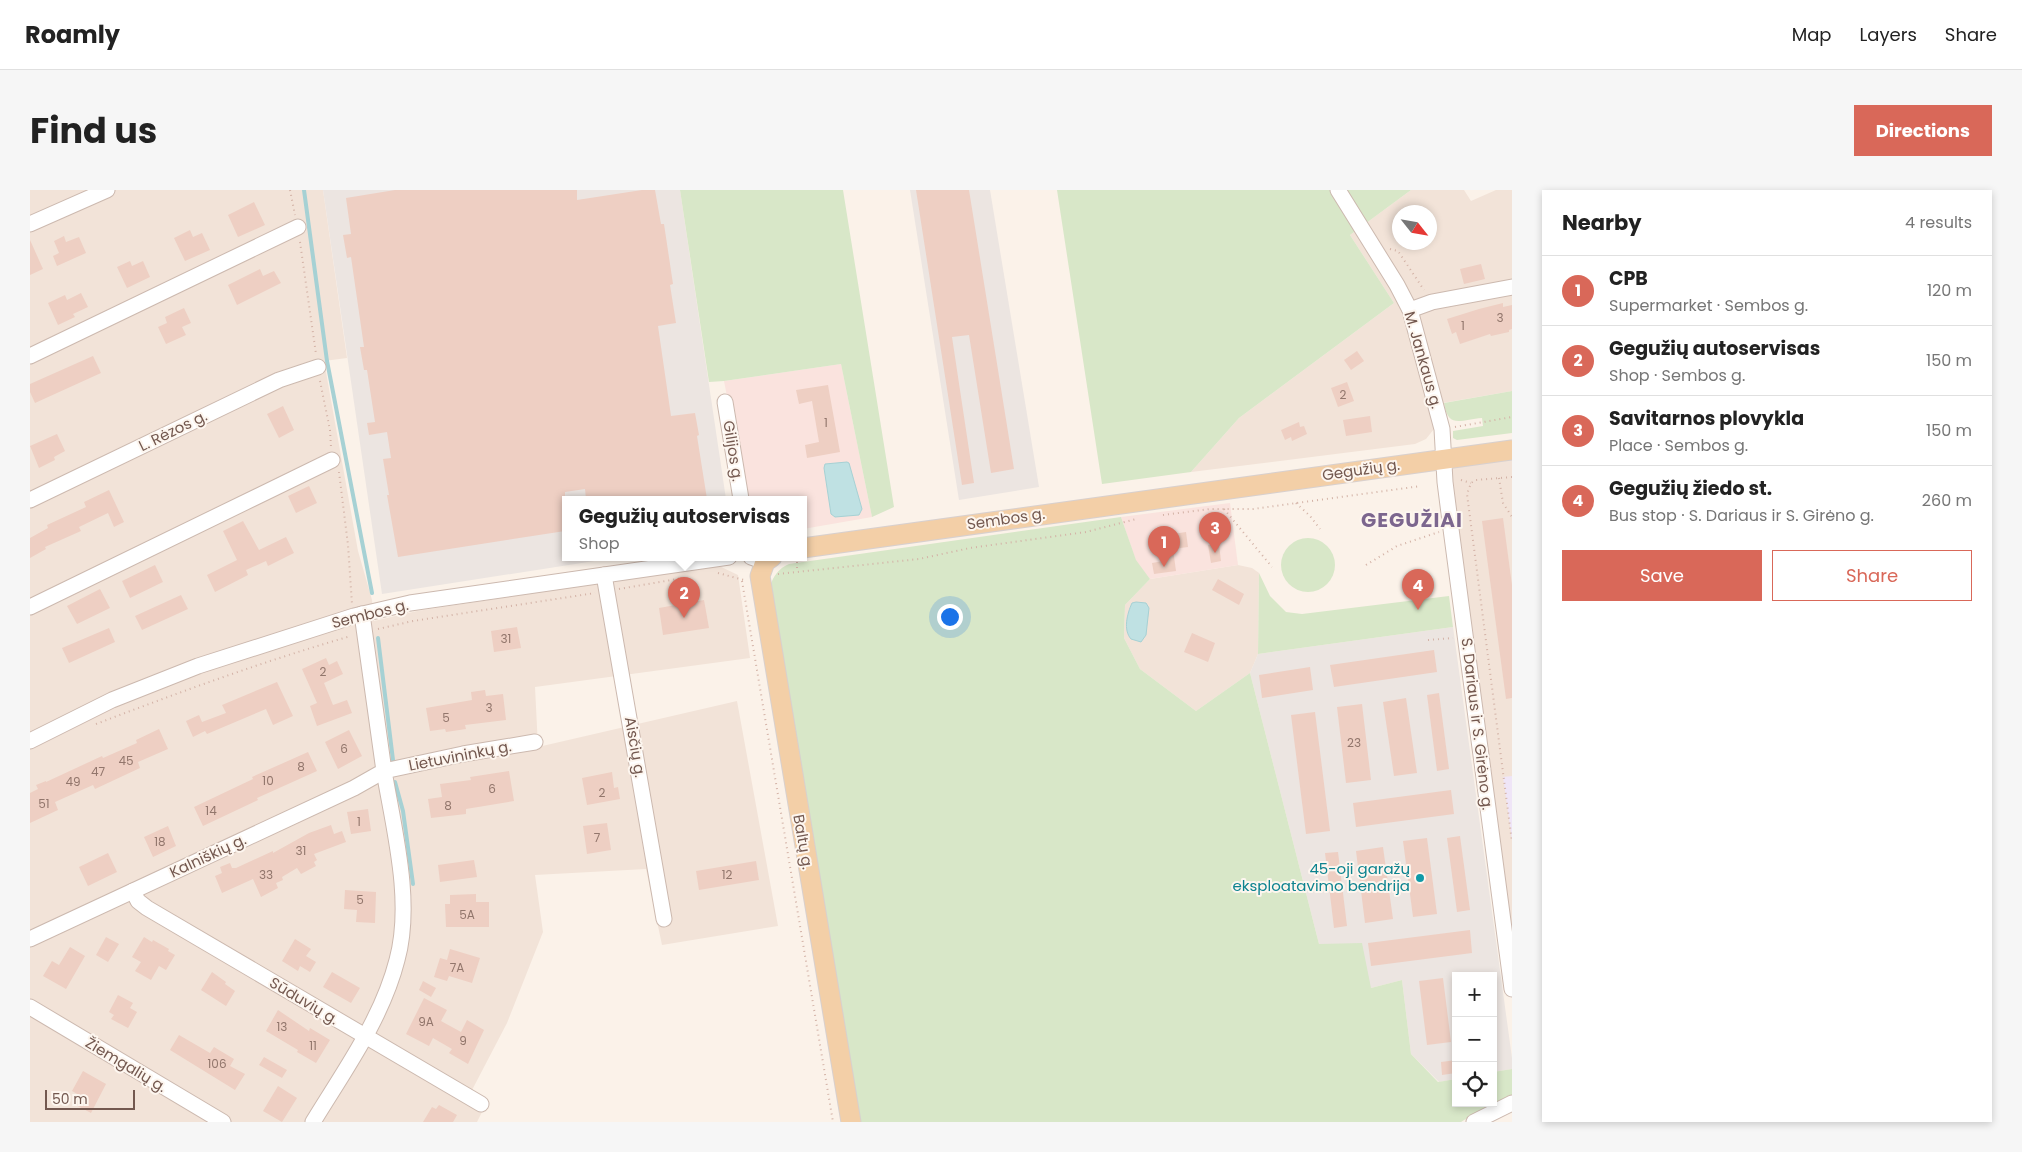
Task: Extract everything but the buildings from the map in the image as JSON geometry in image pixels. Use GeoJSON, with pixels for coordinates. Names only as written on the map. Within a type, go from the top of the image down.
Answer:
{"type":"FeatureCollection","features":[{"type":"Feature","properties":{"kind":"main road","name":"Gegužių g."},"geometry":{"type":"LineString","coordinates":[[1210,491],[1512,450]]}},
{"type":"Feature","properties":{"kind":"main road","name":"Sembos g."},"geometry":{"type":"LineString","coordinates":[[807,547],[1210,491]]}},
{"type":"Feature","properties":{"kind":"main road","name":"Baltų g."},"geometry":{"type":"LineString","coordinates":[[758,566],[851,1122]]}},
{"type":"Feature","properties":{"kind":"street"},"geometry":{"type":"LineString","coordinates":[[30,224],[107,190]]}},
{"type":"Feature","properties":{"kind":"street","name":"M. Jankaus g."},"geometry":{"type":"LineString","coordinates":[[1338,190],[1376,250],[1410,310],[1442,429],[1444,459]]}},
{"type":"Feature","properties":{"kind":"street"},"geometry":{"type":"LineString","coordinates":[[30,356],[298,227]]}},
{"type":"Feature","properties":{"kind":"street"},"geometry":{"type":"LineString","coordinates":[[1410,310],[1432,302],[1512,286]]}},
{"type":"Feature","properties":{"kind":"street","name":"L. Rėzos g."},"geometry":{"type":"LineString","coordinates":[[30,500],[279,380],[318,367]]}},
{"type":"Feature","properties":{"kind":"street","name":"Gilijos g."},"geometry":{"type":"LineString","coordinates":[[725,402],[741,496]]}},
{"type":"Feature","properties":{"kind":"street","name":"S. Dariaus ir S. Girėno g."},"geometry":{"type":"LineString","coordinates":[[1444,459],[1451,529],[1512,989]]}},
{"type":"Feature","properties":{"kind":"street"},"geometry":{"type":"LineString","coordinates":[[30,607],[332,460]]}},
{"type":"Feature","properties":{"kind":"street","name":"Sembos g."},"geometry":{"type":"LineString","coordinates":[[30,741],[112,700],[198,666],[358,615],[410,603],[701,561]]}},
{"type":"Feature","properties":{"kind":"street","name":"Aisčių g."},"geometry":{"type":"LineString","coordinates":[[604,575],[664,919]]}},
{"type":"Feature","properties":{"kind":"street"},"geometry":{"type":"LineString","coordinates":[[313,1122],[388,992],[398,958],[403,916],[400,865],[384,771],[366,632],[358,615]]}},
{"type":"Feature","properties":{"kind":"street","name":"Lietuvininkų g."},"geometry":{"type":"LineString","coordinates":[[384,771],[463,754],[535,742]]}},
{"type":"Feature","properties":{"kind":"street","name":"Kalniškių g."},"geometry":{"type":"LineString","coordinates":[[30,939],[354,788],[384,771]]}},
{"type":"Feature","properties":{"kind":"street","name":"Sūduvių g."},"geometry":{"type":"LineString","coordinates":[[133,891],[138,901],[147,908],[481,1104]]}},
{"type":"Feature","properties":{"kind":"street","name":"Žiemgalių g."},"geometry":{"type":"LineString","coordinates":[[30,1007],[223,1122]]}},
{"type":"Feature","properties":{"kind":"street"},"geometry":{"type":"LineString","coordinates":[[1474,1122],[1512,1103]]}},
{"type":"Feature","properties":{"kind":"path"},"geometry":{"type":"LineString","coordinates":[[290,190],[298,227],[318,367],[330,430],[332,460],[338,465],[342,484],[358,615]]}},
{"type":"Feature","properties":{"kind":"path"},"geometry":{"type":"LineString","coordinates":[[1376,250],[1388,248],[1398,251],[1432,302]]}},
{"type":"Feature","properties":{"kind":"path"},"geometry":{"type":"LineString","coordinates":[[1442,429],[1512,417]]}},
{"type":"Feature","properties":{"kind":"path"},"geometry":{"type":"LineString","coordinates":[[1512,477],[1476,480],[1467,488],[1467,501],[1512,842]]}},
{"type":"Feature","properties":{"kind":"path"},"geometry":{"type":"LineString","coordinates":[[1499,478],[1503,503],[1512,517]]}},
{"type":"Feature","properties":{"kind":"path"},"geometry":{"type":"LineString","coordinates":[[1461,480],[1471,483]]}},
{"type":"Feature","properties":{"kind":"path"},"geometry":{"type":"LineString","coordinates":[[1155,516],[1223,508],[1253,509],[1421,486]]}},
{"type":"Feature","properties":{"kind":"path"},"geometry":{"type":"LineString","coordinates":[[1296,503],[1320,528]]}},
{"type":"Feature","properties":{"kind":"path"},"geometry":{"type":"LineString","coordinates":[[1223,508],[1272,567]]}},
{"type":"Feature","properties":{"kind":"path"},"geometry":{"type":"LineString","coordinates":[[709,574],[758,566],[798,571],[919,558],[970,548],[1086,532],[1137,518]]}},
{"type":"Feature","properties":{"kind":"path"},"geometry":{"type":"LineString","coordinates":[[1366,565],[1397,546],[1451,529]]}},
{"type":"Feature","properties":{"kind":"path"},"geometry":{"type":"LineString","coordinates":[[797,561],[798,571]]}},
{"type":"Feature","properties":{"kind":"path"},"geometry":{"type":"LineString","coordinates":[[758,566],[833,1122]]}},
{"type":"Feature","properties":{"kind":"path"},"geometry":{"type":"LineString","coordinates":[[89,727],[186,689],[276,658],[366,632],[413,621],[691,577]]}},
{"type":"Feature","properties":{"kind":"path"},"geometry":{"type":"LineString","coordinates":[[1428,640],[1466,636]]}},
{"type":"Feature","properties":{"kind":"shaded area"},"geometry":{"type":"Polygon","coordinates":[[[30,190],[323,190],[347,358],[324,361],[358,551],[372,600],[374,621],[417,611],[717,565],[738,575],[750,658],[535,687],[538,747],[737,701],[778,926],[662,945],[646,869],[535,875],[543,932],[507,1023],[471,1092],[486,1104],[477,1122],[30,1122],[30,190]]]}},
{"type":"Feature","properties":{"kind":"shaded area"},"geometry":{"type":"Polygon","coordinates":[[[323,190],[680,190],[726,496],[562,496],[562,561],[594,561],[382,594],[323,190]]]}},
{"type":"Feature","properties":{"kind":"shaded area"},"geometry":{"type":"Polygon","coordinates":[[[910,190],[990,190],[1039,487],[959,500],[910,190]]]}},
{"type":"Feature","properties":{"kind":"shaded area"},"geometry":{"type":"Polygon","coordinates":[[[1411,190],[1464,190],[1471,201],[1496,190],[1512,190],[1512,391],[1431,405],[1434,429],[1426,439],[1415,444],[1191,472],[1239,418],[1394,303],[1350,235],[1411,190]]]}},
{"type":"Feature","properties":{"kind":"shaded area"},"geometry":{"type":"Polygon","coordinates":[[[841,364],[872,517],[807,528],[807,496],[746,496],[724,381],[841,364]]]}},
{"type":"Feature","properties":{"kind":"shaded area"},"geometry":{"type":"Polygon","coordinates":[[[1512,450],[1512,989],[1444,459],[1512,450]]]}},
{"type":"Feature","properties":{"kind":"shaded area"},"geometry":{"type":"Polygon","coordinates":[[[1230,503],[1238,565],[1150,579],[1136,561],[1121,517],[1230,503]]]}},
{"type":"Feature","properties":{"kind":"shaded area"},"geometry":{"type":"Polygon","coordinates":[[[1238,565],[1252,568],[1259,573],[1258,654],[1250,673],[1196,711],[1140,669],[1124,638],[1125,605],[1150,579],[1238,565]]]}},
{"type":"Feature","properties":{"kind":"shaded area"},"geometry":{"type":"Polygon","coordinates":[[[1453,627],[1512,1069],[1497,1071],[1497,972],[1452,972],[1452,1080],[1439,1082],[1411,1054],[1402,980],[1371,988],[1319,944],[1250,673],[1258,654],[1453,627]]]}},
{"type":"Feature","properties":{"kind":"shaded area"},"geometry":{"type":"Polygon","coordinates":[[[1512,776],[1512,840],[1503,777],[1512,776]]]}},
{"type":"Feature","properties":{"kind":"green space"},"geometry":{"type":"Polygon","coordinates":[[[680,190],[843,190],[894,507],[872,517],[841,364],[709,382],[680,190]]]}},
{"type":"Feature","properties":{"kind":"green space"},"geometry":{"type":"Polygon","coordinates":[[[1057,190],[1411,190],[1350,235],[1394,303],[1239,418],[1191,472],[1102,484],[1057,190]]]}},
{"type":"Feature","properties":{"kind":"green space"},"geometry":{"type":"Polygon","coordinates":[[[1512,391],[1512,433],[1457,440],[1453,438],[1453,431],[1483,426],[1482,418],[1462,421],[1453,420],[1449,417],[1444,403],[1512,391]]]}},
{"type":"Feature","properties":{"kind":"green space"},"geometry":{"type":"Polygon","coordinates":[[[1121,517],[1136,560],[1150,579],[1125,605],[1124,638],[1140,669],[1196,711],[1250,673],[1319,944],[1362,943],[1371,988],[1402,980],[1411,1054],[1438,1082],[1452,1080],[1452,1107],[1488,1107],[1461,1122],[858,1122],[770,587],[779,570],[789,564],[1121,517]]]}},
{"type":"Feature","properties":{"kind":"green space"},"geometry":{"type":"Polygon","coordinates":[[[1308,538],[1318,540],[1327,546],[1333,555],[1335,565],[1333,575],[1327,584],[1318,590],[1308,592],[1298,590],[1289,584],[1283,575],[1281,565],[1283,555],[1289,546],[1298,540],[1308,538]]]}},
{"type":"Feature","properties":{"kind":"green space"},"geometry":{"type":"Polygon","coordinates":[[[1259,573],[1270,596],[1286,612],[1302,614],[1449,596],[1453,627],[1258,654],[1259,573]]]}},
{"type":"Feature","properties":{"kind":"green space"},"geometry":{"type":"Polygon","coordinates":[[[1512,1069],[1512,1098],[1497,1104],[1497,1071],[1512,1069]]]}},
{"type":"Feature","properties":{"kind":"water"},"geometry":{"type":"Polygon","coordinates":[[[849,463],[862,509],[859,515],[835,517],[831,514],[824,468],[825,464],[849,463]]]}},
{"type":"Feature","properties":{"kind":"water"},"geometry":{"type":"Polygon","coordinates":[[[1132,603],[1146,603],[1149,608],[1146,635],[1141,642],[1131,639],[1126,627],[1130,607],[1132,603]]]}},
{"type":"Feature","properties":{"kind":"waterway"},"geometry":{"type":"LineString","coordinates":[[304,190],[327,361],[372,593]]}},
{"type":"Feature","properties":{"kind":"waterway"},"geometry":{"type":"LineString","coordinates":[[378,638],[393,760]]}},
{"type":"Feature","properties":{"kind":"waterway"},"geometry":{"type":"LineString","coordinates":[[395,782],[403,811],[413,884]]}},
{"type":"Feature","properties":{"kind":"place","name":"Savitarnos plovykla"},"geometry":{"type":"Point","coordinates":[1215,553]}},
{"type":"Feature","properties":{"kind":"place","name":"CPB"},"geometry":{"type":"Point","coordinates":[1164,567]}},
{"type":"Feature","properties":{"kind":"place","name":"Gegužių žiedo st."},"geometry":{"type":"Point","coordinates":[1418,610]}},
{"type":"Feature","properties":{"kind":"place","name":"Gegužių autoservisas"},"geometry":{"type":"Point","coordinates":[684,618]}},
{"type":"Feature","properties":{"kind":"place","name":"45-oji garažų eksploatavimo bendrija"},"geometry":{"type":"Point","coordinates":[1420,878]}},
{"type":"Feature","properties":{"kind":"district","name":"GEGUŽIAI"},"geometry":{"type":"Point","coordinates":[1412,520]}}]}
